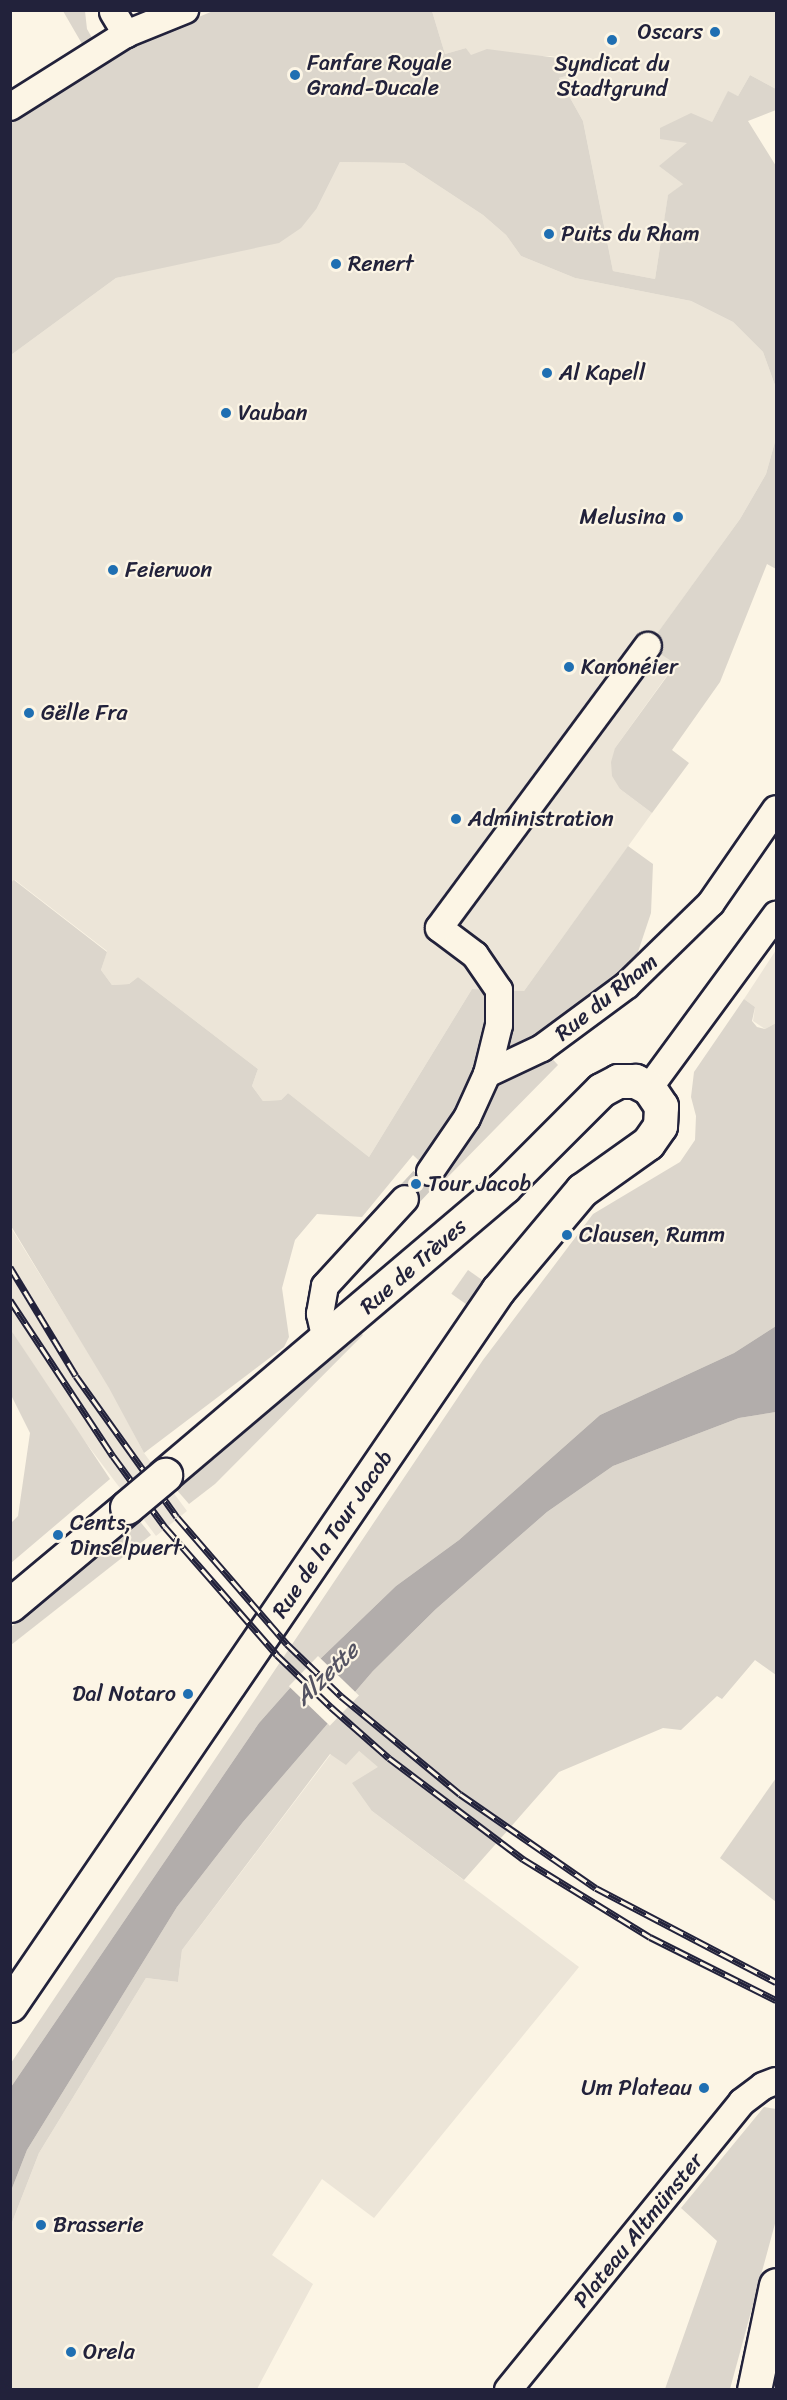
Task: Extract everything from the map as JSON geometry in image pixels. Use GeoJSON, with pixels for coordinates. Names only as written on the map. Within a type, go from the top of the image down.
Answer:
{"type":"FeatureCollection","features":[{"type":"Feature","properties":{"kind":"main road","name":"Rue de Trèves"},"geometry":{"type":"LineString","coordinates":[[10,1605],[326,1340],[504,1187],[601,1090],[618,1081],[635,1081],[649,1088]]}},
{"type":"Feature","properties":{"kind":"main road","name":"Rue de la Tour Jacob"},"geometry":{"type":"LineString","coordinates":[[10,2005],[498,1290],[582,1190],[648,1143],[660,1126],[661,1106],[649,1088]]}},
{"type":"Feature","properties":{"kind":"main road"},"geometry":{"type":"LineString","coordinates":[[754,2390],[777,2285]]}},
{"type":"Feature","properties":{"kind":"street"},"geometry":{"type":"LineString","coordinates":[[10,107],[126,34],[185,10]]}},
{"type":"Feature","properties":{"kind":"street"},"geometry":{"type":"LineString","coordinates":[[113,12],[126,34]]}},
{"type":"Feature","properties":{"kind":"street"},"geometry":{"type":"LineString","coordinates":[[430,1172],[467,1118],[487,1074],[499,1025],[499,990],[475,955],[439,928],[648,646]]}},
{"type":"Feature","properties":{"kind":"street","name":"Rue du Rham"},"geometry":{"type":"LineString","coordinates":[[487,1074],[542,1048],[627,985],[711,903],[777,809]]}},
{"type":"Feature","properties":{"kind":"street"},"geometry":{"type":"LineString","coordinates":[[649,1088],[777,915]]}},
{"type":"Feature","properties":{"kind":"street"},"geometry":{"type":"LineString","coordinates":[[326,1340],[320,1314],[325,1286],[405,1199]]}},
{"type":"Feature","properties":{"kind":"street","name":"Plateau Altmünster"},"geometry":{"type":"LineString","coordinates":[[508,2390],[742,2102],[763,2086],[777,2081]]}},
{"type":"Feature","properties":{"kind":"shaded area"},"geometry":{"type":"Polygon","coordinates":[[[63,11],[85,11],[87,29],[95,43],[85,49],[63,11]]]}},
{"type":"Feature","properties":{"kind":"shaded area"},"geometry":{"type":"Polygon","coordinates":[[[213,11],[432,11],[445,54],[466,48],[471,55],[487,49],[607,64],[559,78],[583,121],[613,271],[655,279],[668,195],[683,184],[659,166],[687,143],[660,139],[660,128],[691,113],[712,122],[728,91],[738,96],[750,75],[776,89],[776,110],[748,121],[776,166],[776,388],[763,352],[733,322],[691,301],[575,278],[521,256],[506,235],[483,215],[404,163],[340,162],[317,208],[301,228],[279,243],[116,278],[11,355],[11,123],[132,45],[213,11]]]}},
{"type":"Feature","properties":{"kind":"shaded area"},"geometry":{"type":"Polygon","coordinates":[[[432,11],[776,11],[776,89],[750,75],[738,96],[728,92],[712,122],[688,142],[683,184],[668,196],[655,279],[613,271],[583,121],[559,78],[606,64],[550,56],[471,56],[466,48],[445,54],[432,11]]]}},
{"type":"Feature","properties":{"kind":"shaded area"},"geometry":{"type":"Polygon","coordinates":[[[340,162],[404,163],[483,215],[506,235],[521,256],[575,278],[691,301],[733,322],[763,352],[776,388],[776,438],[766,474],[740,519],[649,645],[676,663],[615,748],[620,789],[652,813],[524,991],[472,989],[369,1157],[288,1093],[281,1100],[263,1101],[252,1086],[258,1069],[138,977],[129,984],[112,985],[101,970],[107,951],[15,880],[11,883],[11,355],[116,278],[184,262],[317,208],[340,162]]]}},
{"type":"Feature","properties":{"kind":"shaded area"},"geometry":{"type":"Polygon","coordinates":[[[776,438],[776,569],[767,564],[720,682],[672,750],[689,763],[652,813],[620,789],[612,776],[611,762],[615,748],[676,664],[648,646],[740,519],[766,474],[776,438]]]}},
{"type":"Feature","properties":{"kind":"shaded area"},"geometry":{"type":"Polygon","coordinates":[[[628,846],[653,864],[651,913],[627,985],[542,1048],[558,1065],[442,1183],[413,1155],[362,1217],[317,1214],[295,1240],[282,1288],[289,1337],[284,1347],[144,1453],[109,1388],[11,1226],[10,883],[14,880],[107,952],[101,970],[112,985],[129,984],[138,977],[258,1069],[252,1086],[263,1101],[281,1100],[288,1093],[369,1157],[472,989],[524,991],[628,846]]]}},
{"type":"Feature","properties":{"kind":"shaded area"},"geometry":{"type":"Polygon","coordinates":[[[776,950],[776,1023],[765,1029],[753,1021],[755,1007],[744,999],[776,950]]]}},
{"type":"Feature","properties":{"kind":"shaded area"},"geometry":{"type":"Polygon","coordinates":[[[744,999],[755,1007],[752,1021],[757,1027],[765,1029],[776,1023],[776,1326],[734,1353],[600,1415],[459,1540],[396,1586],[290,1688],[259,1723],[11,2087],[11,2063],[483,1360],[593,1214],[680,1162],[695,1140],[696,1116],[691,1097],[694,1072],[744,999]]]}},
{"type":"Feature","properties":{"kind":"shaded area"},"geometry":{"type":"Polygon","coordinates":[[[10,1226],[110,1388],[144,1453],[187,1511],[156,1536],[71,1423],[11,1330],[10,1226]]]}},
{"type":"Feature","properties":{"kind":"shaded area"},"geometry":{"type":"Polygon","coordinates":[[[468,1270],[484,1281],[467,1305],[451,1294],[468,1270]]]}},
{"type":"Feature","properties":{"kind":"shaded area"},"geometry":{"type":"Polygon","coordinates":[[[11,1330],[110,1479],[11,1563],[11,1523],[18,1516],[30,1433],[11,1395],[11,1330]]]}},
{"type":"Feature","properties":{"kind":"shaded area"},"geometry":{"type":"Polygon","coordinates":[[[360,1332],[363,1335],[215,1484],[189,1504],[175,1488],[360,1332]]]}},
{"type":"Feature","properties":{"kind":"shaded area"},"geometry":{"type":"Polygon","coordinates":[[[776,1412],[776,1675],[755,1660],[722,1699],[717,1696],[681,1730],[663,1728],[559,1772],[464,1880],[372,1811],[352,1783],[378,1767],[359,1751],[346,1765],[330,1754],[182,1950],[178,1982],[146,1978],[39,2153],[11,2225],[11,2191],[27,2150],[177,1907],[243,1822],[373,1671],[436,1609],[547,1512],[613,1466],[739,1418],[776,1412]]]}},
{"type":"Feature","properties":{"kind":"shaded area"},"geometry":{"type":"Polygon","coordinates":[[[138,1519],[151,1535],[11,1645],[11,1627],[138,1519]]]}},
{"type":"Feature","properties":{"kind":"shaded area"},"geometry":{"type":"Polygon","coordinates":[[[359,1751],[379,1767],[372,1811],[579,1967],[374,2218],[322,2179],[272,2255],[313,2284],[257,2389],[11,2390],[11,2225],[39,2153],[146,1978],[178,1982],[182,1950],[331,1754],[359,1751]]]}},
{"type":"Feature","properties":{"kind":"shaded area"},"geometry":{"type":"Polygon","coordinates":[[[776,1778],[776,1902],[720,1858],[776,1778]]]}},
{"type":"Feature","properties":{"kind":"shaded area"},"geometry":{"type":"Polygon","coordinates":[[[764,2107],[776,2109],[776,2220],[730,2389],[665,2389],[717,2241],[681,2208],[764,2107]]]}},
{"type":"Feature","properties":{"kind":"water","name":"Alzette"},"geometry":{"type":"Polygon","coordinates":[[[776,1326],[776,1412],[739,1418],[613,1466],[547,1512],[436,1609],[373,1671],[243,1822],[177,1907],[27,2150],[11,2191],[11,2087],[259,1723],[290,1688],[396,1586],[459,1540],[600,1415],[734,1353],[776,1326]]]}},
{"type":"Feature","properties":{"kind":"pier"},"geometry":{"type":"Polygon","coordinates":[[[318,1656],[359,1696],[330,1726],[289,1686],[318,1656]]]}},
{"type":"Feature","properties":{"kind":"tunnel"},"geometry":{"type":"LineString","coordinates":[[405,1199],[430,1172]]}},
{"type":"Feature","properties":{"kind":"railway"},"geometry":{"type":"LineString","coordinates":[[10,1267],[76,1376],[177,1517],[287,1644],[341,1696],[460,1794],[596,1888],[776,1982]]}},
{"type":"Feature","properties":{"kind":"railway"},"geometry":{"type":"LineString","coordinates":[[10,1300],[113,1456],[165,1527],[277,1655],[331,1707],[389,1758],[523,1859],[650,1937],[776,2000]]}},
{"type":"Feature","properties":{"kind":"place","name":"Oscars"},"geometry":{"type":"Point","coordinates":[715,32]}},
{"type":"Feature","properties":{"kind":"place","name":"Syndicat du Stadtgrund"},"geometry":{"type":"Point","coordinates":[612,40]}},
{"type":"Feature","properties":{"kind":"place","name":"Fanfare Royale Grand-Ducale"},"geometry":{"type":"Point","coordinates":[295,75]}},
{"type":"Feature","properties":{"kind":"place","name":"Puits du Rham"},"geometry":{"type":"Point","coordinates":[549,234]}},
{"type":"Feature","properties":{"kind":"place","name":"Renert"},"geometry":{"type":"Point","coordinates":[336,264]}},
{"type":"Feature","properties":{"kind":"place","name":"Al Kapell"},"geometry":{"type":"Point","coordinates":[547,373]}},
{"type":"Feature","properties":{"kind":"place","name":"Vauban"},"geometry":{"type":"Point","coordinates":[226,413]}},
{"type":"Feature","properties":{"kind":"place","name":"Melusina"},"geometry":{"type":"Point","coordinates":[678,517]}},
{"type":"Feature","properties":{"kind":"place","name":"Feierwon"},"geometry":{"type":"Point","coordinates":[113,570]}},
{"type":"Feature","properties":{"kind":"place","name":"Kanonéier"},"geometry":{"type":"Point","coordinates":[569,667]}},
{"type":"Feature","properties":{"kind":"place","name":"Gëlle Fra"},"geometry":{"type":"Point","coordinates":[29,713]}},
{"type":"Feature","properties":{"kind":"place","name":"Administration"},"geometry":{"type":"Point","coordinates":[456,819]}},
{"type":"Feature","properties":{"kind":"place","name":"Tour Jacob"},"geometry":{"type":"Point","coordinates":[416,1184]}},
{"type":"Feature","properties":{"kind":"place","name":"Clausen, Rumm"},"geometry":{"type":"Point","coordinates":[567,1235]}},
{"type":"Feature","properties":{"kind":"place","name":"Cents, Dinselpuert"},"geometry":{"type":"Point","coordinates":[58,1535]}},
{"type":"Feature","properties":{"kind":"place","name":"Dal Notaro"},"geometry":{"type":"Point","coordinates":[188,1694]}},
{"type":"Feature","properties":{"kind":"place","name":"Um Plateau"},"geometry":{"type":"Point","coordinates":[704,2088]}},
{"type":"Feature","properties":{"kind":"place","name":"Brasserie"},"geometry":{"type":"Point","coordinates":[41,2225]}},
{"type":"Feature","properties":{"kind":"place","name":"Orela"},"geometry":{"type":"Point","coordinates":[71,2352]}}]}
